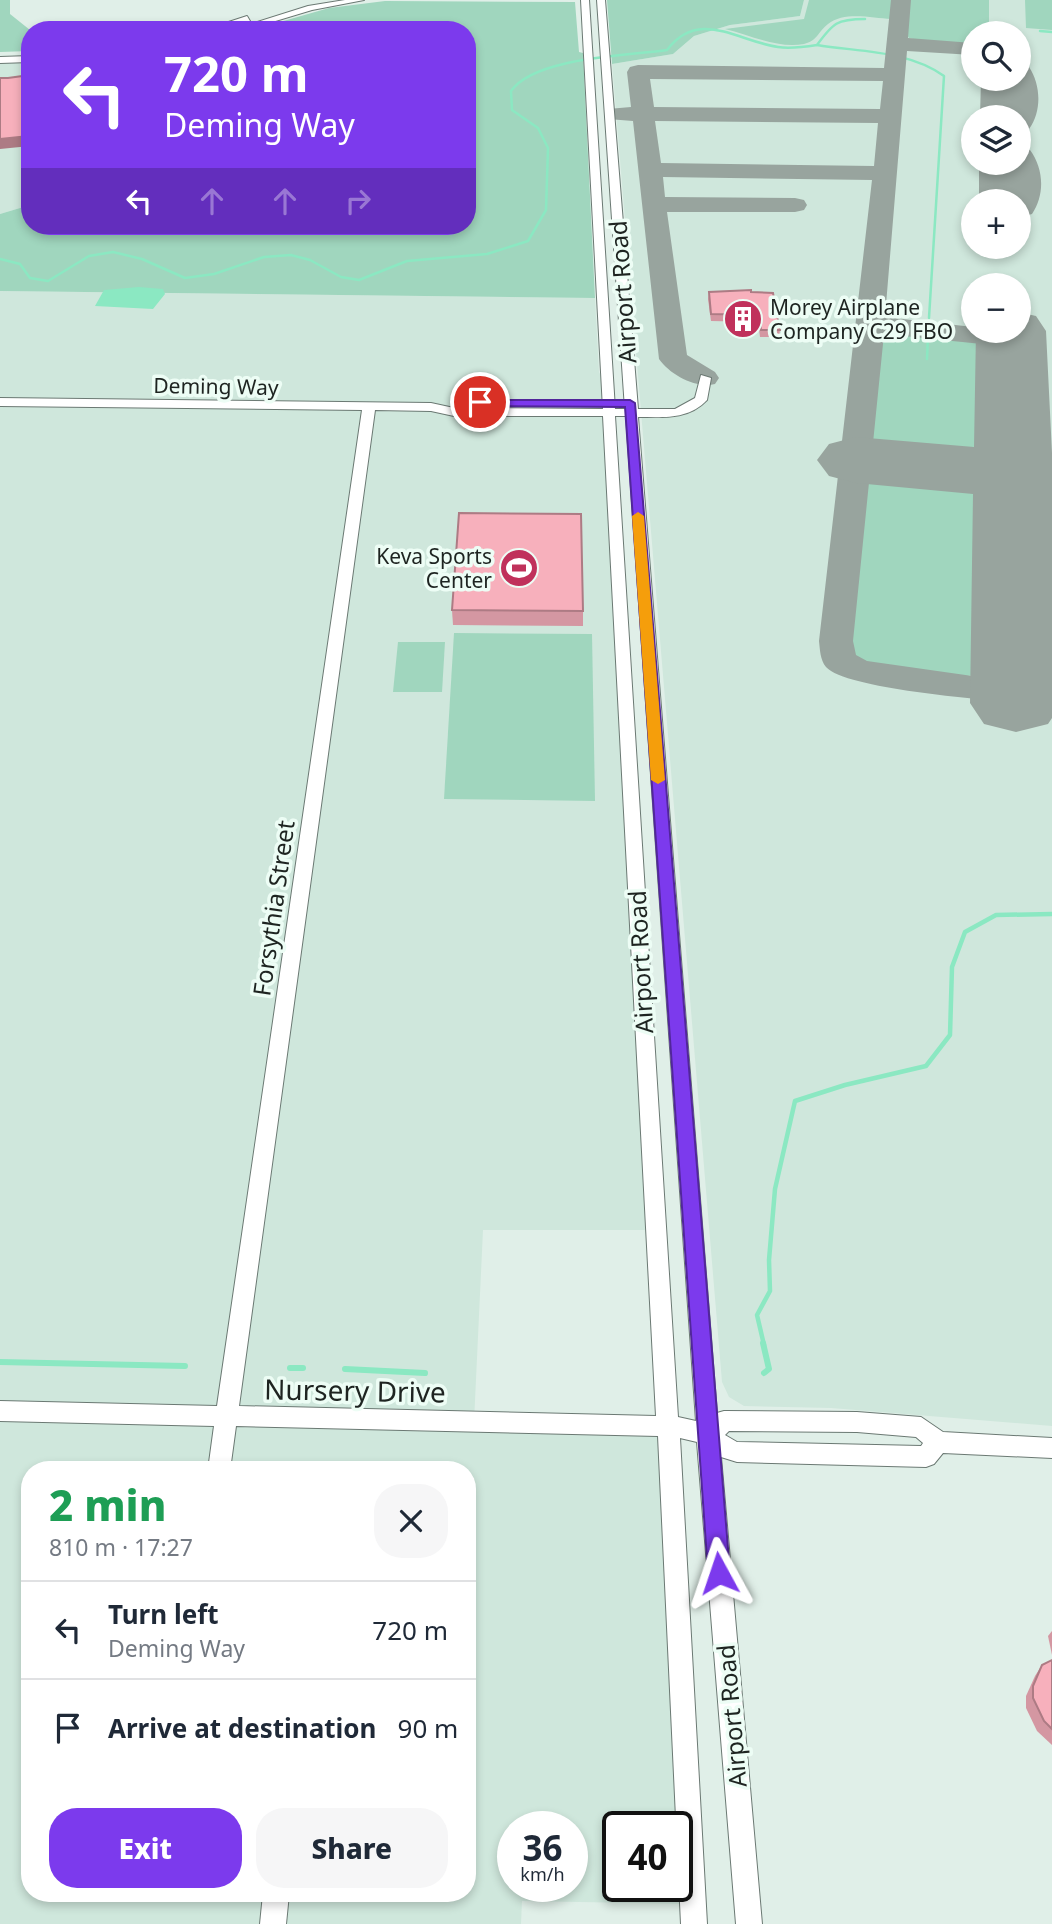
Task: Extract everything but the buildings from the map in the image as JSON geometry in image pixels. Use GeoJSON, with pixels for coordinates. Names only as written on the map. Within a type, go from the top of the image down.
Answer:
{"type":"FeatureCollection","features":[{"type":"Feature","properties":{"kind":"street"},"geometry":{"type":"LineString","coordinates":[[238,21],[295,4],[321,0]]}},
{"type":"Feature","properties":{"kind":"street"},"geometry":{"type":"LineString","coordinates":[[267,21],[311,8],[360,0]]}},
{"type":"Feature","properties":{"kind":"street","name":"Airport Road"},"geometry":{"type":"LineString","coordinates":[[601,0],[694,1924]]}},
{"type":"Feature","properties":{"kind":"street","name":"Airport Road"},"geometry":{"type":"LineString","coordinates":[[582,1],[620,408],[749,1924]]}},
{"type":"Feature","properties":{"kind":"street"},"geometry":{"type":"LineString","coordinates":[[0,54],[21,56]]}},
{"type":"Feature","properties":{"kind":"street"},"geometry":{"type":"LineString","coordinates":[[0,60],[21,58]]}},
{"type":"Feature","properties":{"kind":"street","name":"Deming Way"},"geometry":{"type":"LineString","coordinates":[[0,402],[430,407],[454,412],[620,408],[675,413],[685,411],[701,400],[705,378]]}},
{"type":"Feature","properties":{"kind":"street","name":"Forsythia Street"},"geometry":{"type":"LineString","coordinates":[[220,1461],[369,407]]}},
{"type":"Feature","properties":{"kind":"street","name":"Nursery Drive"},"geometry":{"type":"LineString","coordinates":[[0,1411],[668,1426],[708,1436],[727,1451],[926,1457],[938,1442]]}},
{"type":"Feature","properties":{"kind":"street"},"geometry":{"type":"LineString","coordinates":[[708,1436],[723,1421],[857,1422],[921,1427],[938,1442],[1052,1448]]}},
{"type":"Feature","properties":{"kind":"street"},"geometry":{"type":"LineString","coordinates":[[273,1924],[275,1902]]}},
{"type":"Feature","properties":{"kind":"shaded area"},"geometry":{"type":"Polygon","coordinates":[[[0,0],[10,0],[10,14],[21,23],[21,51],[0,52],[0,0]]]}},
{"type":"Feature","properties":{"kind":"shaded area"},"geometry":{"type":"Polygon","coordinates":[[[607,0],[804,0],[800,16],[730,25],[694,36],[673,54],[612,64],[607,0]]]}},
{"type":"Feature","properties":{"kind":"shaded area"},"geometry":{"type":"Polygon","coordinates":[[[804,0],[1052,0],[1052,1426],[831,1408],[744,1406],[729,1397],[722,1382],[612,64],[673,54],[694,36],[730,25],[800,16],[804,0]]]}},
{"type":"Feature","properties":{"kind":"shaded area"},"geometry":{"type":"Polygon","coordinates":[[[809,0],[893,0],[891,19],[858,16],[842,18],[828,24],[812,41],[794,45],[774,43],[725,29],[804,19],[809,0]]]}},
{"type":"Feature","properties":{"kind":"shaded area"},"geometry":{"type":"Polygon","coordinates":[[[909,0],[989,0],[989,21],[961,21],[961,45],[909,38],[906,33],[909,0]]]}},
{"type":"Feature","properties":{"kind":"shaded area"},"geometry":{"type":"Polygon","coordinates":[[[1025,0],[1052,0],[1052,30],[1031,28],[1031,21],[1026,21],[1025,0]]]}},
{"type":"Feature","properties":{"kind":"shaded area"},"geometry":{"type":"Polygon","coordinates":[[[385,1],[575,2],[579,52],[583,53],[595,298],[0,291],[0,214],[21,208],[21,235],[476,235],[476,21],[284,21],[329,8],[385,1]]]}},
{"type":"Feature","properties":{"kind":"shaded area"},"geometry":{"type":"Polygon","coordinates":[[[0,62],[21,62],[21,208],[0,214],[0,62]]]}},
{"type":"Feature","properties":{"kind":"shaded area"},"geometry":{"type":"Polygon","coordinates":[[[139,287],[163,289],[165,294],[153,309],[95,306],[104,290],[139,287]]]}},
{"type":"Feature","properties":{"kind":"shaded area"},"geometry":{"type":"Polygon","coordinates":[[[0,291],[595,298],[599,372],[608,389],[656,1230],[483,1230],[474,1422],[668,1426],[688,1811],[602,1811],[602,1902],[693,1904],[579,1902],[588,1902],[588,1811],[497,1811],[497,1902],[522,1902],[521,1924],[0,1924],[0,291]]]}},
{"type":"Feature","properties":{"kind":"shaded area"},"geometry":{"type":"Polygon","coordinates":[[[898,332],[961,339],[961,343],[979,343],[988,350],[986,456],[868,445],[876,344],[879,338],[898,332]]]}},
{"type":"Feature","properties":{"kind":"shaded area"},"geometry":{"type":"Polygon","coordinates":[[[864,480],[987,490],[986,657],[984,667],[975,675],[959,677],[874,667],[854,658],[848,643],[864,480]]]}},
{"type":"Feature","properties":{"kind":"shaded area"},"geometry":{"type":"Polygon","coordinates":[[[454,633],[592,634],[595,801],[444,799],[454,633]]]}},
{"type":"Feature","properties":{"kind":"shaded area"},"geometry":{"type":"Polygon","coordinates":[[[398,642],[445,642],[442,692],[393,692],[398,642]]]}},
{"type":"Feature","properties":{"kind":"waterway"},"geometry":{"type":"LineString","coordinates":[[817,45],[836,24],[865,19]]}},
{"type":"Feature","properties":{"kind":"waterway"},"geometry":{"type":"LineString","coordinates":[[0,259],[20,264],[30,278],[48,281],[89,256],[113,252],[142,259],[185,278],[214,274],[264,257],[291,255],[310,260],[341,277],[359,280],[407,261],[487,254],[528,241],[546,210],[548,148],[538,128],[512,110],[511,91],[523,80],[540,71],[583,60],[667,50],[679,38],[692,31],[705,29],[719,30],[778,47],[817,45]]}},
{"type":"Feature","properties":{"kind":"waterway"},"geometry":{"type":"LineString","coordinates":[[1040,31],[1052,32]]}},
{"type":"Feature","properties":{"kind":"waterway"},"geometry":{"type":"LineString","coordinates":[[817,45],[883,53],[915,61],[944,76],[929,318]]}},
{"type":"Feature","properties":{"kind":"waterway"},"geometry":{"type":"LineString","coordinates":[[927,359],[928,336]]}},
{"type":"Feature","properties":{"kind":"waterway"},"geometry":{"type":"LineString","coordinates":[[764,1345],[757,1315],[770,1291],[769,1260],[775,1189],[795,1101],[845,1085],[926,1066],[950,1035],[952,967],[965,932],[996,915],[1052,914]]}},
{"type":"Feature","properties":{"kind":"waterway"},"geometry":{"type":"LineString","coordinates":[[763,1343],[769,1369],[764,1373]]}},
{"type":"Feature","properties":{"kind":"waterway"},"geometry":{"type":"LineString","coordinates":[[0,1362],[185,1366]]}},
{"type":"Feature","properties":{"kind":"waterway"},"geometry":{"type":"LineString","coordinates":[[290,1368],[303,1368]]}},
{"type":"Feature","properties":{"kind":"waterway"},"geometry":{"type":"LineString","coordinates":[[345,1369],[425,1373]]}},
{"type":"Feature","properties":{"kind":"taxiway"},"geometry":{"type":"LineString","coordinates":[[894,75],[901,0]]}},
{"type":"Feature","properties":{"kind":"taxiway"},"geometry":{"type":"LineString","coordinates":[[898,44],[961,48]]}},
{"type":"Feature","properties":{"kind":"taxiway"},"geometry":{"type":"LineString","coordinates":[[643,114],[638,72],[894,75]]}},
{"type":"Feature","properties":{"kind":"taxiway"},"geometry":{"type":"LineString","coordinates":[[890,116],[894,75]]}},
{"type":"Feature","properties":{"kind":"taxiway"},"geometry":{"type":"LineString","coordinates":[[616,114],[643,114]]}},
{"type":"Feature","properties":{"kind":"taxiway"},"geometry":{"type":"LineString","coordinates":[[643,114],[890,116]]}},
{"type":"Feature","properties":{"kind":"taxiway"},"geometry":{"type":"LineString","coordinates":[[643,114],[650,170]]}},
{"type":"Feature","properties":{"kind":"taxiway"},"geometry":{"type":"LineString","coordinates":[[871,324],[890,116]]}},
{"type":"Feature","properties":{"kind":"taxiway"},"geometry":{"type":"LineString","coordinates":[[650,170],[884,173]]}},
{"type":"Feature","properties":{"kind":"taxiway"},"geometry":{"type":"LineString","coordinates":[[650,170],[673,359],[705,378]]}},
{"type":"Feature","properties":{"kind":"taxiway"},"geometry":{"type":"LineString","coordinates":[[655,204],[795,205]]}},
{"type":"Feature","properties":{"kind":"taxiway"},"geometry":{"type":"LineString","coordinates":[[871,324],[961,334]]}},
{"type":"Feature","properties":{"kind":"taxiway"},"geometry":{"type":"LineString","coordinates":[[871,324],[836,641],[840,661],[859,671],[1016,692]]}},
{"type":"Feature","properties":{"kind":"runway"},"geometry":{"type":"LineString","coordinates":[[1009,91],[1009,105]]}},
{"type":"Feature","properties":{"kind":"runway"},"geometry":{"type":"LineString","coordinates":[[1009,175],[1010,189]]}},
{"type":"Feature","properties":{"kind":"runway"},"geometry":{"type":"LineString","coordinates":[[1011,343],[1013,474]]}},
{"type":"Feature","properties":{"kind":"runway"},"geometry":{"type":"LineString","coordinates":[[856,460],[1013,474]]}},
{"type":"Feature","properties":{"kind":"runway"},"geometry":{"type":"LineString","coordinates":[[1013,474],[1052,477]]}},
{"type":"Feature","properties":{"kind":"runway"},"geometry":{"type":"LineString","coordinates":[[1013,474],[1016,703]]}},
{"type":"Feature","properties":{"kind":"slow traffic"},"geometry":{"type":"LineString","coordinates":[[638,516],[658,780]]}},
{"type":"Feature","properties":{"kind":"place","name":"Morey Airplane Company C29 FBO"},"geometry":{"type":"Point","coordinates":[743,319]}},
{"type":"Feature","properties":{"kind":"place","name":"Keva Sports Center"},"geometry":{"type":"Point","coordinates":[519,568]}},
{"type":"Feature","properties":{"kind":"route"},"geometry":{"type":"LineString","coordinates":[[480,402],[630,403],[719,1573]]}}]}
